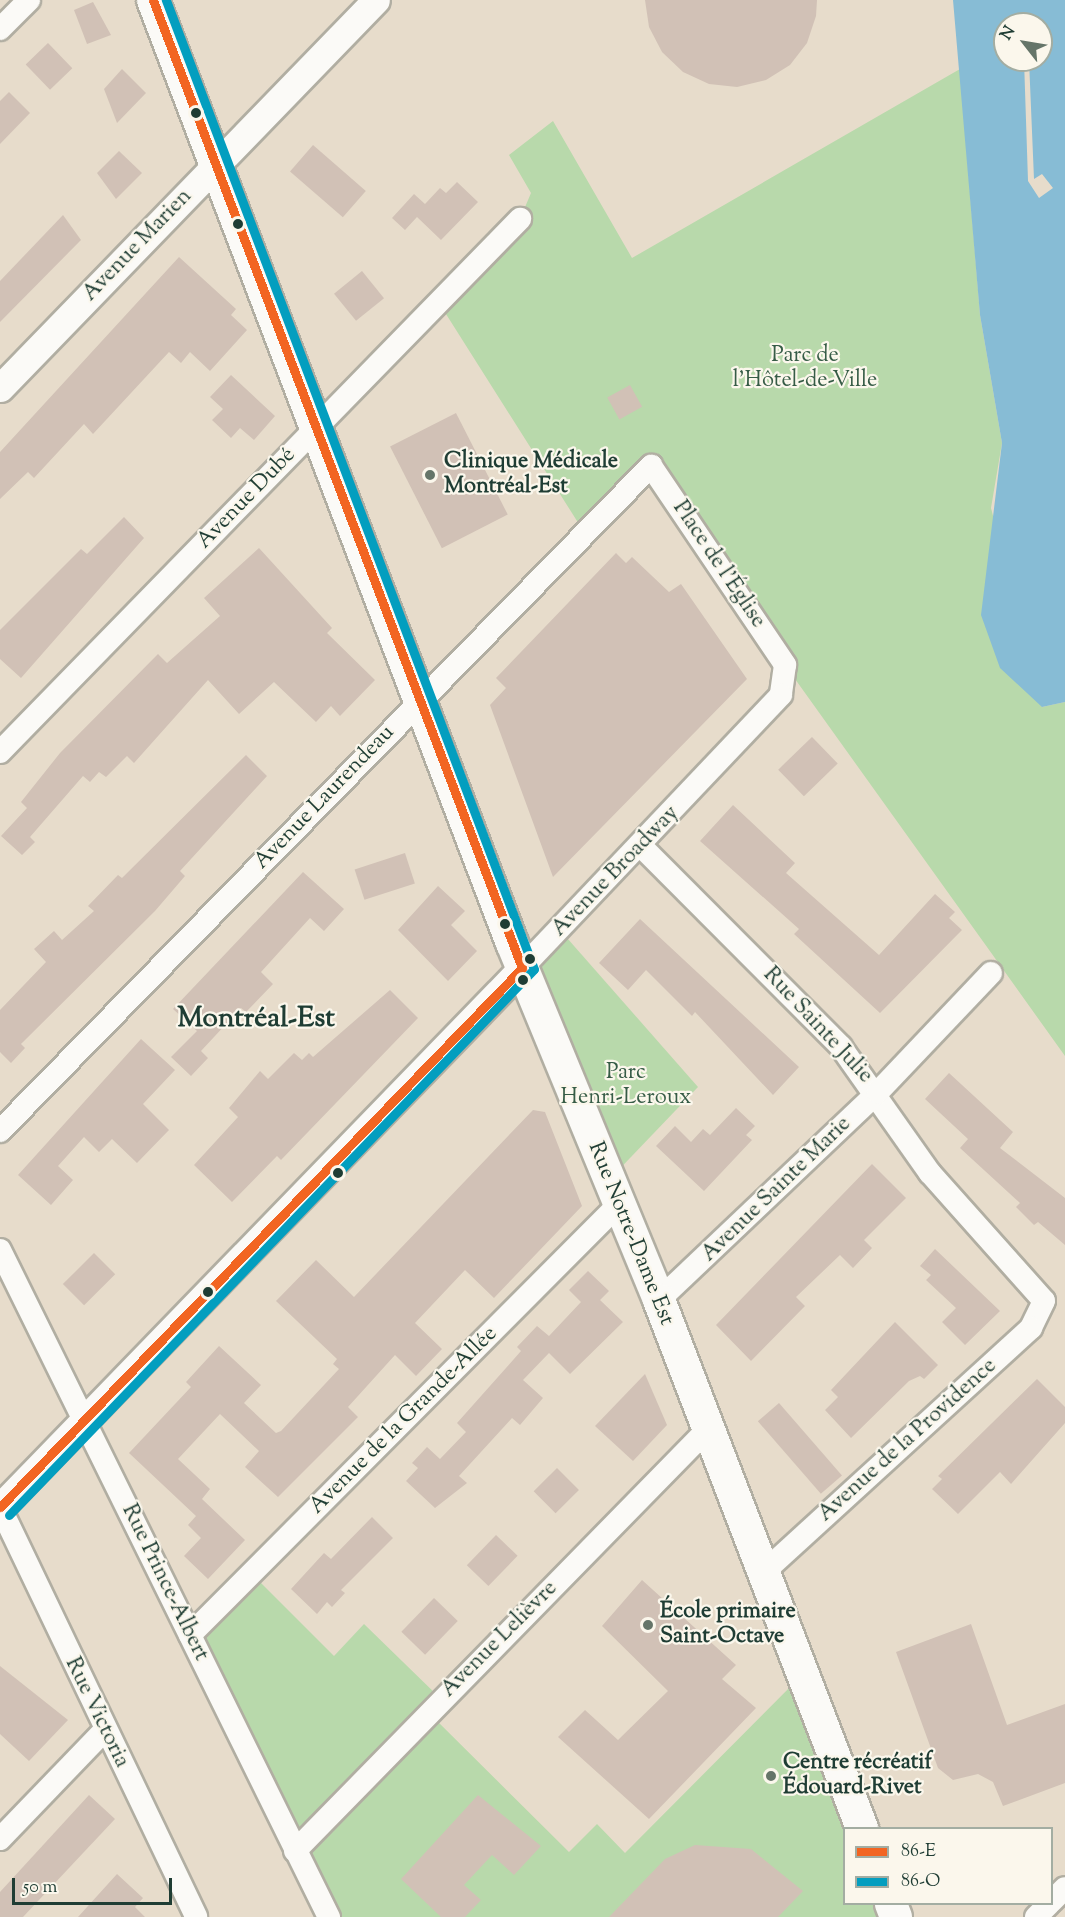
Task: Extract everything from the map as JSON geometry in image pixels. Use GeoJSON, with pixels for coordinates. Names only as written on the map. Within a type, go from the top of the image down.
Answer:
{"type":"FeatureCollection","features":[{"type":"Feature","properties":{"kind":"main road","name":"Rue Notre-Dame Est"},"geometry":{"type":"LineString","coordinates":[[153,0],[314,430],[522,968],[617,1206],[659,1300],[706,1431],[862,1827]]}},
{"type":"Feature","properties":{"kind":"street"},"geometry":{"type":"LineString","coordinates":[[0,29],[28,0]]}},
{"type":"Feature","properties":{"kind":"street","name":"Avenue Marien"},"geometry":{"type":"LineString","coordinates":[[0,388],[376,0]]}},
{"type":"Feature","properties":{"kind":"street","name":"Avenue Dubé"},"geometry":{"type":"LineString","coordinates":[[0,752],[520,219]]}},
{"type":"Feature","properties":{"kind":"street","name":"Avenue Laurendeau"},"geometry":{"type":"LineString","coordinates":[[0,1131],[651,466]]}},
{"type":"Feature","properties":{"kind":"street","name":"Place de l'Église"},"geometry":{"type":"LineString","coordinates":[[651,466],[785,665]]}},
{"type":"Feature","properties":{"kind":"street","name":"Avenue Broadway"},"geometry":{"type":"LineString","coordinates":[[0,1507],[642,847],[781,694],[785,665]]}},
{"type":"Feature","properties":{"kind":"street","name":"Rue Sainte Julie"},"geometry":{"type":"LineString","coordinates":[[642,847],[841,1047],[878,1092],[930,1173],[1044,1301]]}},
{"type":"Feature","properties":{"kind":"street","name":"Avenue Sainte Marie"},"geometry":{"type":"LineString","coordinates":[[659,1300],[878,1092],[991,972]]}},
{"type":"Feature","properties":{"kind":"street","name":"Avenue de la Grande-Allée"},"geometry":{"type":"LineString","coordinates":[[190,1635],[617,1206]]}},
{"type":"Feature","properties":{"kind":"street","name":"Rue Prince-Albert"},"geometry":{"type":"LineString","coordinates":[[0,1250],[328,1917]]}},
{"type":"Feature","properties":{"kind":"street","name":"Avenue de la Providence"},"geometry":{"type":"LineString","coordinates":[[762,1574],[1031,1328],[1044,1301]]}},
{"type":"Feature","properties":{"kind":"street","name":"Avenue Lelièvre"},"geometry":{"type":"LineString","coordinates":[[295,1851],[706,1431]]}},
{"type":"Feature","properties":{"kind":"street","name":"Rue Victoria"},"geometry":{"type":"LineString","coordinates":[[0,1507],[104,1731],[196,1917]]}},
{"type":"Feature","properties":{"kind":"street"},"geometry":{"type":"LineString","coordinates":[[0,1839],[104,1731]]}},
{"type":"Feature","properties":{"kind":"street"},"geometry":{"type":"LineString","coordinates":[[1053,1899],[1065,1888]]}},
{"type":"Feature","properties":{"kind":"street"},"geometry":{"type":"LineString","coordinates":[[1036,1917],[1047,1905]]}},
{"type":"Feature","properties":{"kind":"green space","name":"Parc de l'Hôtel-de-Ville"},"geometry":{"type":"Polygon","coordinates":[[[960,69],[980,315],[1002,443],[991,508],[1042,707],[1065,702],[1065,1056],[785,665],[651,466],[584,532],[439,303],[520,219],[531,193],[509,155],[553,121],[632,258],[960,69]]]}},
{"type":"Feature","properties":{"kind":"green space","name":"Parc Henri-Leroux"},"geometry":{"type":"Polygon","coordinates":[[[560,930],[698,1087],[608,1181],[522,968],[560,930]]]}},
{"type":"Feature","properties":{"kind":"green space","name":"Centre récréatif Édouard-Rivet"},"geometry":{"type":"Polygon","coordinates":[[[252,1574],[334,1656],[364,1624],[441,1699],[429,1713],[569,1852],[597,1824],[625,1853],[802,1675],[862,1827],[843,1827],[843,1905],[891,1905],[896,1917],[329,1917],[190,1635],[252,1574]]]}},
{"type":"Feature","properties":{"kind":"water"},"geometry":{"type":"Polygon","coordinates":[[[953,0],[1065,0],[1065,702],[1042,707],[1000,668],[981,615],[1002,443],[980,315],[953,0]]]}},
{"type":"Feature","properties":{"kind":"pier"},"geometry":{"type":"Polygon","coordinates":[[[1024,72],[1030,72],[1034,179],[1042,174],[1053,188],[1039,198],[1028,181],[1024,72]]]}},
{"type":"Feature","properties":{"kind":"building"},"geometry":{"type":"Polygon","coordinates":[[[645,0],[817,0],[816,16],[807,43],[790,65],[766,80],[737,87],[709,84],[683,72],[662,52],[649,27],[645,0]]]}},
{"type":"Feature","properties":{"kind":"building"},"geometry":{"type":"Polygon","coordinates":[[[93,2],[111,35],[87,44],[74,10],[93,2]]]}},
{"type":"Feature","properties":{"kind":"building"},"geometry":{"type":"Polygon","coordinates":[[[48,43],[72,68],[50,90],[26,65],[48,43]]]}},
{"type":"Feature","properties":{"kind":"building"},"geometry":{"type":"Polygon","coordinates":[[[122,69],[146,93],[117,123],[104,89],[122,69]]]}},
{"type":"Feature","properties":{"kind":"building"},"geometry":{"type":"Polygon","coordinates":[[[9,92],[30,113],[0,144],[0,101],[9,92]]]}},
{"type":"Feature","properties":{"kind":"building"},"geometry":{"type":"Polygon","coordinates":[[[313,145],[366,191],[343,217],[290,171],[313,145]]]}},
{"type":"Feature","properties":{"kind":"building"},"geometry":{"type":"Polygon","coordinates":[[[119,151],[142,173],[116,199],[97,173],[119,151]]]}},
{"type":"Feature","properties":{"kind":"building"},"geometry":{"type":"Polygon","coordinates":[[[457,182],[478,202],[441,240],[417,217],[405,230],[392,218],[414,194],[425,204],[440,188],[446,193],[457,182]]]}},
{"type":"Feature","properties":{"kind":"building"},"geometry":{"type":"Polygon","coordinates":[[[63,215],[81,240],[0,322],[0,281],[63,215]]]}},
{"type":"Feature","properties":{"kind":"building"},"geometry":{"type":"Polygon","coordinates":[[[179,257],[236,309],[231,315],[247,330],[210,371],[190,352],[181,363],[169,352],[93,434],[84,424],[34,478],[28,472],[0,499],[0,452],[179,257]]]}},
{"type":"Feature","properties":{"kind":"building"},"geometry":{"type":"Polygon","coordinates":[[[362,271],[384,298],[356,321],[334,294],[362,271]]]}},
{"type":"Feature","properties":{"kind":"building"},"geometry":{"type":"Polygon","coordinates":[[[231,375],[275,416],[254,440],[240,428],[231,438],[212,420],[223,409],[210,397],[231,375]]]}},
{"type":"Feature","properties":{"kind":"building"},"geometry":{"type":"Polygon","coordinates":[[[630,385],[642,407],[619,419],[607,398],[630,385]]]}},
{"type":"Feature","properties":{"kind":"building"},"geometry":{"type":"Polygon","coordinates":[[[456,413],[508,515],[442,548],[390,447],[456,413]]]}},
{"type":"Feature","properties":{"kind":"building"},"geometry":{"type":"Polygon","coordinates":[[[124,517],[144,538],[21,678],[0,659],[0,630],[81,549],[87,554],[124,517]]]}},
{"type":"Feature","properties":{"kind":"building"},"geometry":{"type":"Polygon","coordinates":[[[259,548],[332,628],[327,633],[375,680],[340,716],[331,706],[316,722],[274,682],[239,714],[208,680],[134,763],[127,756],[106,777],[99,772],[90,782],[83,776],[30,837],[35,842],[22,855],[1,836],[27,808],[21,802],[60,753],[158,654],[167,663],[220,616],[204,598],[259,548]]]}},
{"type":"Feature","properties":{"kind":"building"},"geometry":{"type":"Polygon","coordinates":[[[616,553],[626,563],[632,557],[669,592],[681,584],[747,679],[553,877],[490,705],[506,688],[496,678],[616,553]]]}},
{"type":"Feature","properties":{"kind":"building"},"geometry":{"type":"Polygon","coordinates":[[[812,737],[838,764],[804,796],[778,770],[812,737]]]}},
{"type":"Feature","properties":{"kind":"building"},"geometry":{"type":"Polygon","coordinates":[[[246,755],[267,776],[180,871],[185,876],[155,911],[21,1044],[25,1048],[11,1063],[0,1052],[0,1010],[46,962],[34,949],[54,931],[62,940],[94,911],[88,906],[118,875],[122,878],[246,755]]]}},
{"type":"Feature","properties":{"kind":"building"},"geometry":{"type":"Polygon","coordinates":[[[733,805],[795,863],[786,873],[879,955],[935,894],[955,912],[949,918],[962,930],[880,1013],[794,934],[799,929],[700,841],[733,805]]]}},
{"type":"Feature","properties":{"kind":"building"},"geometry":{"type":"Polygon","coordinates":[[[405,853],[415,883],[364,900],[355,869],[405,853]]]}},
{"type":"Feature","properties":{"kind":"building"},"geometry":{"type":"Polygon","coordinates":[[[303,872],[344,909],[324,931],[310,918],[261,972],[273,984],[246,1012],[241,1008],[201,1051],[208,1058],[191,1076],[171,1057],[197,1031],[173,1009],[303,872]]]}},
{"type":"Feature","properties":{"kind":"building"},"geometry":{"type":"Polygon","coordinates":[[[438,886],[465,911],[451,925],[477,951],[448,981],[398,930],[438,886]]]}},
{"type":"Feature","properties":{"kind":"building"},"geometry":{"type":"Polygon","coordinates":[[[640,919],[799,1067],[773,1095],[695,1012],[692,1016],[646,970],[628,990],[599,963],[640,919]]]}},
{"type":"Feature","properties":{"kind":"building"},"geometry":{"type":"Polygon","coordinates":[[[390,990],[418,1018],[281,1160],[277,1156],[232,1202],[194,1165],[238,1117],[229,1108],[260,1071],[268,1079],[294,1053],[302,1060],[309,1053],[313,1057],[390,990]]]}},
{"type":"Feature","properties":{"kind":"building"},"geometry":{"type":"Polygon","coordinates":[[[141,1039],[175,1070],[143,1104],[169,1130],[137,1163],[112,1139],[99,1152],[84,1137],[58,1166],[73,1180],[51,1205],[18,1175],[141,1039]]]}},
{"type":"Feature","properties":{"kind":"building"},"geometry":{"type":"Polygon","coordinates":[[[949,1073],[1013,1132],[1000,1148],[1065,1198],[1065,1245],[1038,1222],[1034,1225],[1016,1207],[1020,1203],[960,1148],[968,1139],[925,1099],[949,1073]]]}},
{"type":"Feature","properties":{"kind":"building"},"geometry":{"type":"Polygon","coordinates":[[[736,1108],[755,1126],[746,1135],[752,1140],[704,1191],[656,1146],[675,1126],[691,1142],[703,1129],[710,1135],[736,1108]]]}},
{"type":"Feature","properties":{"kind":"building"},"geometry":{"type":"Polygon","coordinates":[[[533,1110],[545,1112],[582,1206],[494,1298],[465,1270],[415,1323],[442,1349],[416,1376],[395,1355],[348,1407],[358,1417],[278,1497],[245,1467],[259,1451],[220,1414],[178,1459],[210,1489],[202,1499],[245,1540],[208,1579],[184,1556],[201,1538],[188,1525],[196,1516],[129,1453],[191,1387],[186,1382],[219,1346],[261,1385],[244,1403],[276,1433],[281,1431],[339,1369],[333,1364],[337,1359],[276,1301],[316,1260],[354,1297],[533,1110]]]}},
{"type":"Feature","properties":{"kind":"building"},"geometry":{"type":"Polygon","coordinates":[[[872,1164],[906,1198],[864,1240],[872,1248],[853,1268],[840,1255],[796,1297],[805,1306],[751,1361],[716,1325],[872,1164]]]}},
{"type":"Feature","properties":{"kind":"building"},"geometry":{"type":"Polygon","coordinates":[[[935,1249],[1000,1311],[965,1345],[942,1322],[956,1308],[926,1280],[931,1275],[920,1266],[935,1249]]]}},
{"type":"Feature","properties":{"kind":"building"},"geometry":{"type":"Polygon","coordinates":[[[94,1253],[115,1274],[84,1305],[63,1284],[94,1253]]]}},
{"type":"Feature","properties":{"kind":"building"},"geometry":{"type":"Polygon","coordinates":[[[588,1271],[609,1291],[600,1300],[623,1322],[570,1374],[549,1353],[523,1380],[543,1398],[520,1425],[512,1418],[459,1476],[467,1483],[435,1508],[406,1481],[418,1468],[412,1463],[427,1447],[440,1459],[466,1432],[457,1423],[521,1351],[517,1347],[537,1326],[549,1336],[581,1302],[569,1290],[588,1271]]]}},
{"type":"Feature","properties":{"kind":"building"},"geometry":{"type":"Polygon","coordinates":[[[895,1322],[938,1365],[924,1379],[920,1376],[909,1381],[851,1438],[825,1410],[838,1397],[831,1390],[895,1322]]]}},
{"type":"Feature","properties":{"kind":"building"},"geometry":{"type":"Polygon","coordinates":[[[645,1374],[667,1425],[633,1461],[595,1426],[645,1374]]]}},
{"type":"Feature","properties":{"kind":"building"},"geometry":{"type":"Polygon","coordinates":[[[1037,1379],[1065,1407],[1065,1423],[1011,1484],[1000,1472],[958,1514],[932,1489],[942,1479],[938,1476],[1037,1379]]]}},
{"type":"Feature","properties":{"kind":"building"},"geometry":{"type":"Polygon","coordinates":[[[779,1403],[842,1475],[821,1494],[758,1421],[779,1403]]]}},
{"type":"Feature","properties":{"kind":"building"},"geometry":{"type":"Polygon","coordinates":[[[557,1468],[579,1490],[556,1513],[534,1491],[557,1468]]]}},
{"type":"Feature","properties":{"kind":"building"},"geometry":{"type":"Polygon","coordinates":[[[372,1517],[393,1538],[341,1590],[345,1593],[332,1607],[327,1602],[317,1614],[291,1589],[324,1553],[331,1559],[372,1517]]]}},
{"type":"Feature","properties":{"kind":"building"},"geometry":{"type":"Polygon","coordinates":[[[496,1535],[518,1556],[488,1586],[467,1565],[496,1535]]]}},
{"type":"Feature","properties":{"kind":"building"},"geometry":{"type":"Polygon","coordinates":[[[642,1580],[736,1665],[722,1679],[756,1708],[649,1819],[558,1737],[585,1710],[618,1740],[668,1691],[602,1626],[642,1580]]]}},
{"type":"Feature","properties":{"kind":"building"},"geometry":{"type":"Polygon","coordinates":[[[434,1598],[458,1621],[425,1655],[401,1632],[434,1598]]]}},
{"type":"Feature","properties":{"kind":"building"},"geometry":{"type":"Polygon","coordinates":[[[971,1624],[1007,1725],[1065,1704],[1065,1783],[1003,1806],[993,1782],[978,1774],[953,1780],[938,1768],[896,1652],[971,1624]]]}},
{"type":"Feature","properties":{"kind":"building"},"geometry":{"type":"Polygon","coordinates":[[[0,1666],[68,1720],[29,1761],[0,1734],[0,1666]]]}},
{"type":"Feature","properties":{"kind":"building"},"geometry":{"type":"Polygon","coordinates":[[[89,1795],[115,1819],[23,1917],[0,1917],[0,1892],[89,1795]]]}},
{"type":"Feature","properties":{"kind":"building"},"geometry":{"type":"Polygon","coordinates":[[[478,1795],[541,1846],[514,1875],[492,1855],[464,1885],[481,1900],[465,1917],[441,1917],[401,1879],[478,1795]]]}},
{"type":"Feature","properties":{"kind":"building"},"geometry":{"type":"Polygon","coordinates":[[[695,1845],[751,1849],[803,1891],[778,1917],[609,1917],[665,1859],[695,1845]]]}},
{"type":"Feature","properties":{"kind":"building"},"geometry":{"type":"Polygon","coordinates":[[[117,1874],[143,1898],[135,1907],[145,1917],[78,1917],[117,1874]]]}},
{"type":"Feature","properties":{"kind":"transit line","name":"86-E"},"geometry":{"type":"LineString","coordinates":[[0,1507],[522,968],[153,0]]}},
{"type":"Feature","properties":{"kind":"transit line","name":"86-O"},"geometry":{"type":"LineString","coordinates":[[9,1515],[534,969],[166,0]]}},
{"type":"Feature","properties":{"kind":"place","name":"Clinique Médicale Montréal-Est"},"geometry":{"type":"Point","coordinates":[430,475]}},
{"type":"Feature","properties":{"kind":"place","name":"École primaire Saint-Octave"},"geometry":{"type":"Point","coordinates":[648,1625]}},
{"type":"Feature","properties":{"kind":"place","name":"Centre récréatif Édouard-Rivet"},"geometry":{"type":"Point","coordinates":[771,1776]}},
{"type":"Feature","properties":{"kind":"district","name":"Montréal-Est"},"geometry":{"type":"Point","coordinates":[256,1019]}}]}
